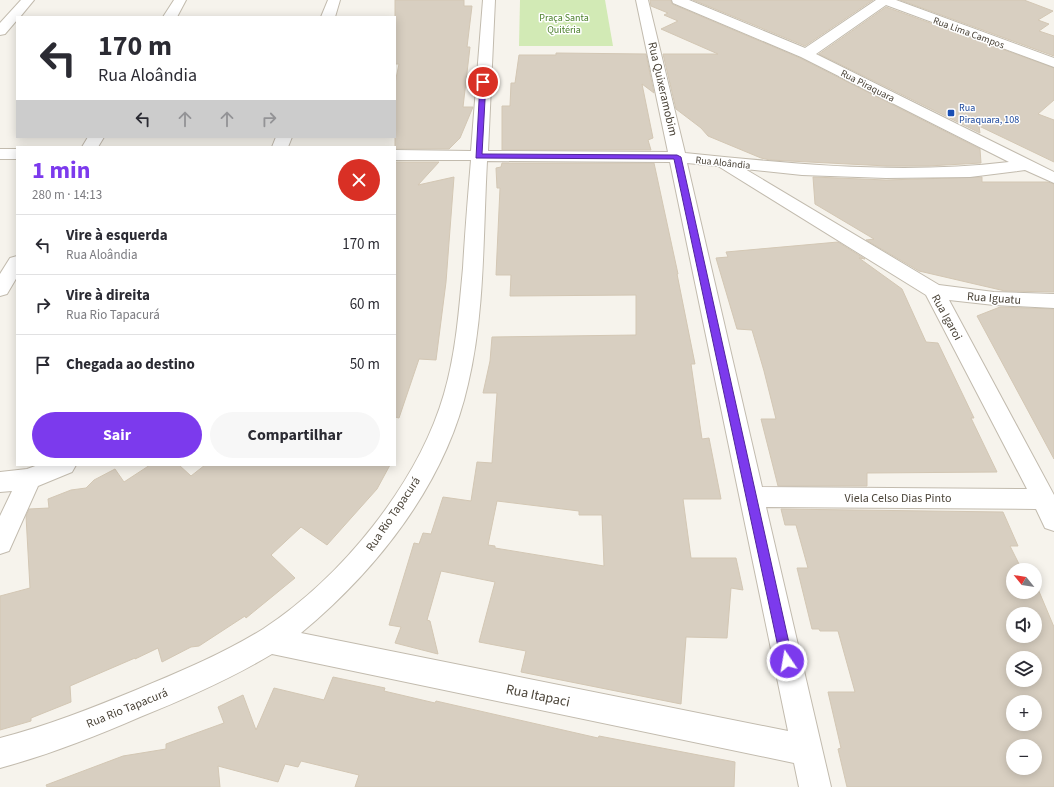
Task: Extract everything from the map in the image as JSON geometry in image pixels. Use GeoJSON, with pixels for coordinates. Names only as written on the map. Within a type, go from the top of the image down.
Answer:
{"type":"FeatureCollection","features":[{"type":"Feature","properties":{"kind":"street"},"geometry":{"type":"LineString","coordinates":[[0,31],[28,0]]}},
{"type":"Feature","properties":{"kind":"street"},"geometry":{"type":"LineString","coordinates":[[171,16],[180,0]]}},
{"type":"Feature","properties":{"kind":"street"},"geometry":{"type":"LineString","coordinates":[[328,16],[334,0]]}},
{"type":"Feature","properties":{"kind":"street","name":"Rua Rio Tapacurá"},"geometry":{"type":"LineString","coordinates":[[4,754],[63,734],[198,678],[270,640],[321,600],[367,553],[406,499],[432,453],[452,404],[462,361],[469,316],[489,0]]}},
{"type":"Feature","properties":{"kind":"street","name":"Rua Quixeramobim"},"geometry":{"type":"LineString","coordinates":[[642,0],[815,787]]}},
{"type":"Feature","properties":{"kind":"street","name":"Rua Piraquara"},"geometry":{"type":"LineString","coordinates":[[678,0],[806,54],[1054,178]]}},
{"type":"Feature","properties":{"kind":"street"},"geometry":{"type":"LineString","coordinates":[[806,54],[885,0]]}},
{"type":"Feature","properties":{"kind":"street","name":"Rua Lima Campos"},"geometry":{"type":"LineString","coordinates":[[885,0],[1054,63]]}},
{"type":"Feature","properties":{"kind":"street"},"geometry":{"type":"LineString","coordinates":[[0,154],[16,154]]}},
{"type":"Feature","properties":{"kind":"street","name":"Rua Aloândia"},"geometry":{"type":"LineString","coordinates":[[396,155],[677,157],[802,170],[886,173],[970,172],[1026,165]]}},
{"type":"Feature","properties":{"kind":"street","name":"Rua Igaroi"},"geometry":{"type":"LineString","coordinates":[[721,162],[934,291],[1044,487],[1054,520]]}},
{"type":"Feature","properties":{"kind":"street"},"geometry":{"type":"LineString","coordinates":[[0,289],[16,264]]}},
{"type":"Feature","properties":{"kind":"street","name":"Rua Iguatu"},"geometry":{"type":"LineString","coordinates":[[934,291],[956,295],[1054,301]]}},
{"type":"Feature","properties":{"kind":"street"},"geometry":{"type":"LineString","coordinates":[[0,482],[29,479],[62,466]]}},
{"type":"Feature","properties":{"kind":"street"},"geometry":{"type":"LineString","coordinates":[[0,543],[29,479]]}},
{"type":"Feature","properties":{"kind":"street","name":"Viela Celso Dias Pinto"},"geometry":{"type":"LineString","coordinates":[[752,497],[1044,487]]}},
{"type":"Feature","properties":{"kind":"street","name":"Rua Itapaci"},"geometry":{"type":"LineString","coordinates":[[270,640],[806,750]]}},
{"type":"Feature","properties":{"kind":"green space","name":"Praça Santa Quitéria"},"geometry":{"type":"Polygon","coordinates":[[[520,0],[605,0],[613,46],[519,46],[520,0]]]}},
{"type":"Feature","properties":{"kind":"building"},"geometry":{"type":"Polygon","coordinates":[[[395,0],[464,0],[464,6],[472,6],[467,47],[470,47],[463,107],[473,107],[460,138],[449,149],[396,149],[396,78],[399,64],[396,64],[395,0]]]}},
{"type":"Feature","properties":{"kind":"building"},"geometry":{"type":"Polygon","coordinates":[[[650,0],[671,0],[672,4],[800,58],[980,149],[981,163],[928,166],[887,166],[770,160],[761,158],[708,136],[701,128],[676,109],[663,54],[718,54],[661,29],[678,21],[664,15],[668,13],[651,6],[650,0]]]}},
{"type":"Feature","properties":{"kind":"building"},"geometry":{"type":"Polygon","coordinates":[[[693,0],[873,0],[805,46],[693,0]]]}},
{"type":"Feature","properties":{"kind":"building"},"geometry":{"type":"Polygon","coordinates":[[[900,0],[1024,0],[1053,11],[1038,20],[1049,24],[1039,31],[1054,36],[1054,56],[900,0]]]}},
{"type":"Feature","properties":{"kind":"building"},"geometry":{"type":"Polygon","coordinates":[[[886,7],[1054,68],[1054,100],[1038,114],[1054,120],[1054,162],[979,126],[980,133],[819,54],[886,7]]]}},
{"type":"Feature","properties":{"kind":"building"},"geometry":{"type":"Polygon","coordinates":[[[556,53],[646,54],[654,93],[642,84],[653,138],[648,140],[651,150],[502,150],[502,106],[510,106],[511,83],[515,83],[519,55],[556,55],[556,53]]]}},
{"type":"Feature","properties":{"kind":"building"},"geometry":{"type":"Polygon","coordinates":[[[396,162],[439,162],[418,185],[454,177],[446,282],[436,360],[419,359],[399,418],[396,417],[396,162]]]}},
{"type":"Feature","properties":{"kind":"building"},"geometry":{"type":"Polygon","coordinates":[[[502,163],[654,163],[678,274],[695,364],[691,364],[702,439],[709,438],[721,499],[683,499],[691,558],[736,558],[743,590],[731,588],[727,638],[686,637],[681,704],[521,672],[526,651],[479,642],[495,582],[441,571],[427,620],[430,621],[438,654],[395,643],[401,627],[389,625],[414,543],[419,544],[423,533],[431,534],[443,497],[471,501],[477,462],[492,463],[497,393],[483,393],[490,361],[492,337],[636,335],[636,295],[510,296],[511,275],[496,275],[500,188],[497,188],[496,168],[501,167],[502,163]],[[497,501],[488,545],[495,546],[495,548],[604,566],[602,515],[579,515],[579,511],[497,501]]]}},
{"type":"Feature","properties":{"kind":"building"},"geometry":{"type":"Polygon","coordinates":[[[813,177],[886,180],[982,177],[982,182],[1048,182],[1054,184],[1054,292],[1005,291],[919,271],[866,240],[874,239],[815,204],[813,177]]]}},
{"type":"Feature","properties":{"kind":"building"},"geometry":{"type":"Polygon","coordinates":[[[838,242],[865,259],[859,258],[902,289],[926,342],[938,343],[974,418],[971,418],[997,472],[867,473],[867,486],[778,486],[761,419],[776,419],[764,371],[752,330],[737,329],[716,258],[728,257],[726,252],[838,242]]]}},
{"type":"Feature","properties":{"kind":"building"},"geometry":{"type":"Polygon","coordinates":[[[1000,307],[1054,309],[1054,459],[977,316],[1000,307]]]}},
{"type":"Feature","properties":{"kind":"building"},"geometry":{"type":"Polygon","coordinates":[[[148,466],[180,466],[191,476],[204,466],[389,466],[377,489],[327,545],[301,527],[271,555],[295,578],[246,618],[245,616],[199,646],[191,647],[162,662],[158,648],[70,686],[71,702],[31,718],[31,721],[0,730],[0,596],[30,588],[26,516],[29,509],[49,508],[48,499],[71,490],[86,488],[94,480],[115,469],[124,482],[148,466]]]}},
{"type":"Feature","properties":{"kind":"building"},"geometry":{"type":"Polygon","coordinates":[[[781,509],[1003,512],[1018,546],[1010,546],[1018,563],[1006,563],[1006,599],[1042,598],[1054,627],[1054,787],[847,787],[838,749],[841,748],[828,692],[855,692],[838,631],[820,631],[819,629],[812,629],[797,568],[808,568],[796,525],[785,525],[781,509]]]}},
{"type":"Feature","properties":{"kind":"building"},"geometry":{"type":"Polygon","coordinates":[[[333,677],[385,688],[384,691],[435,703],[436,701],[598,738],[599,736],[735,762],[734,787],[355,787],[359,775],[301,761],[298,767],[285,764],[278,782],[218,766],[220,787],[47,787],[46,785],[123,756],[166,749],[166,744],[224,723],[218,707],[243,695],[256,730],[274,688],[324,700],[333,677]]]}},
{"type":"Feature","properties":{"kind":"place","name":"Rua Piraquara, 108"},"geometry":{"type":"Point","coordinates":[951,113]}},
{"type":"Feature","properties":{"kind":"route"},"geometry":{"type":"LineString","coordinates":[[483,82],[479,156],[677,157],[787,661]]}}]}
